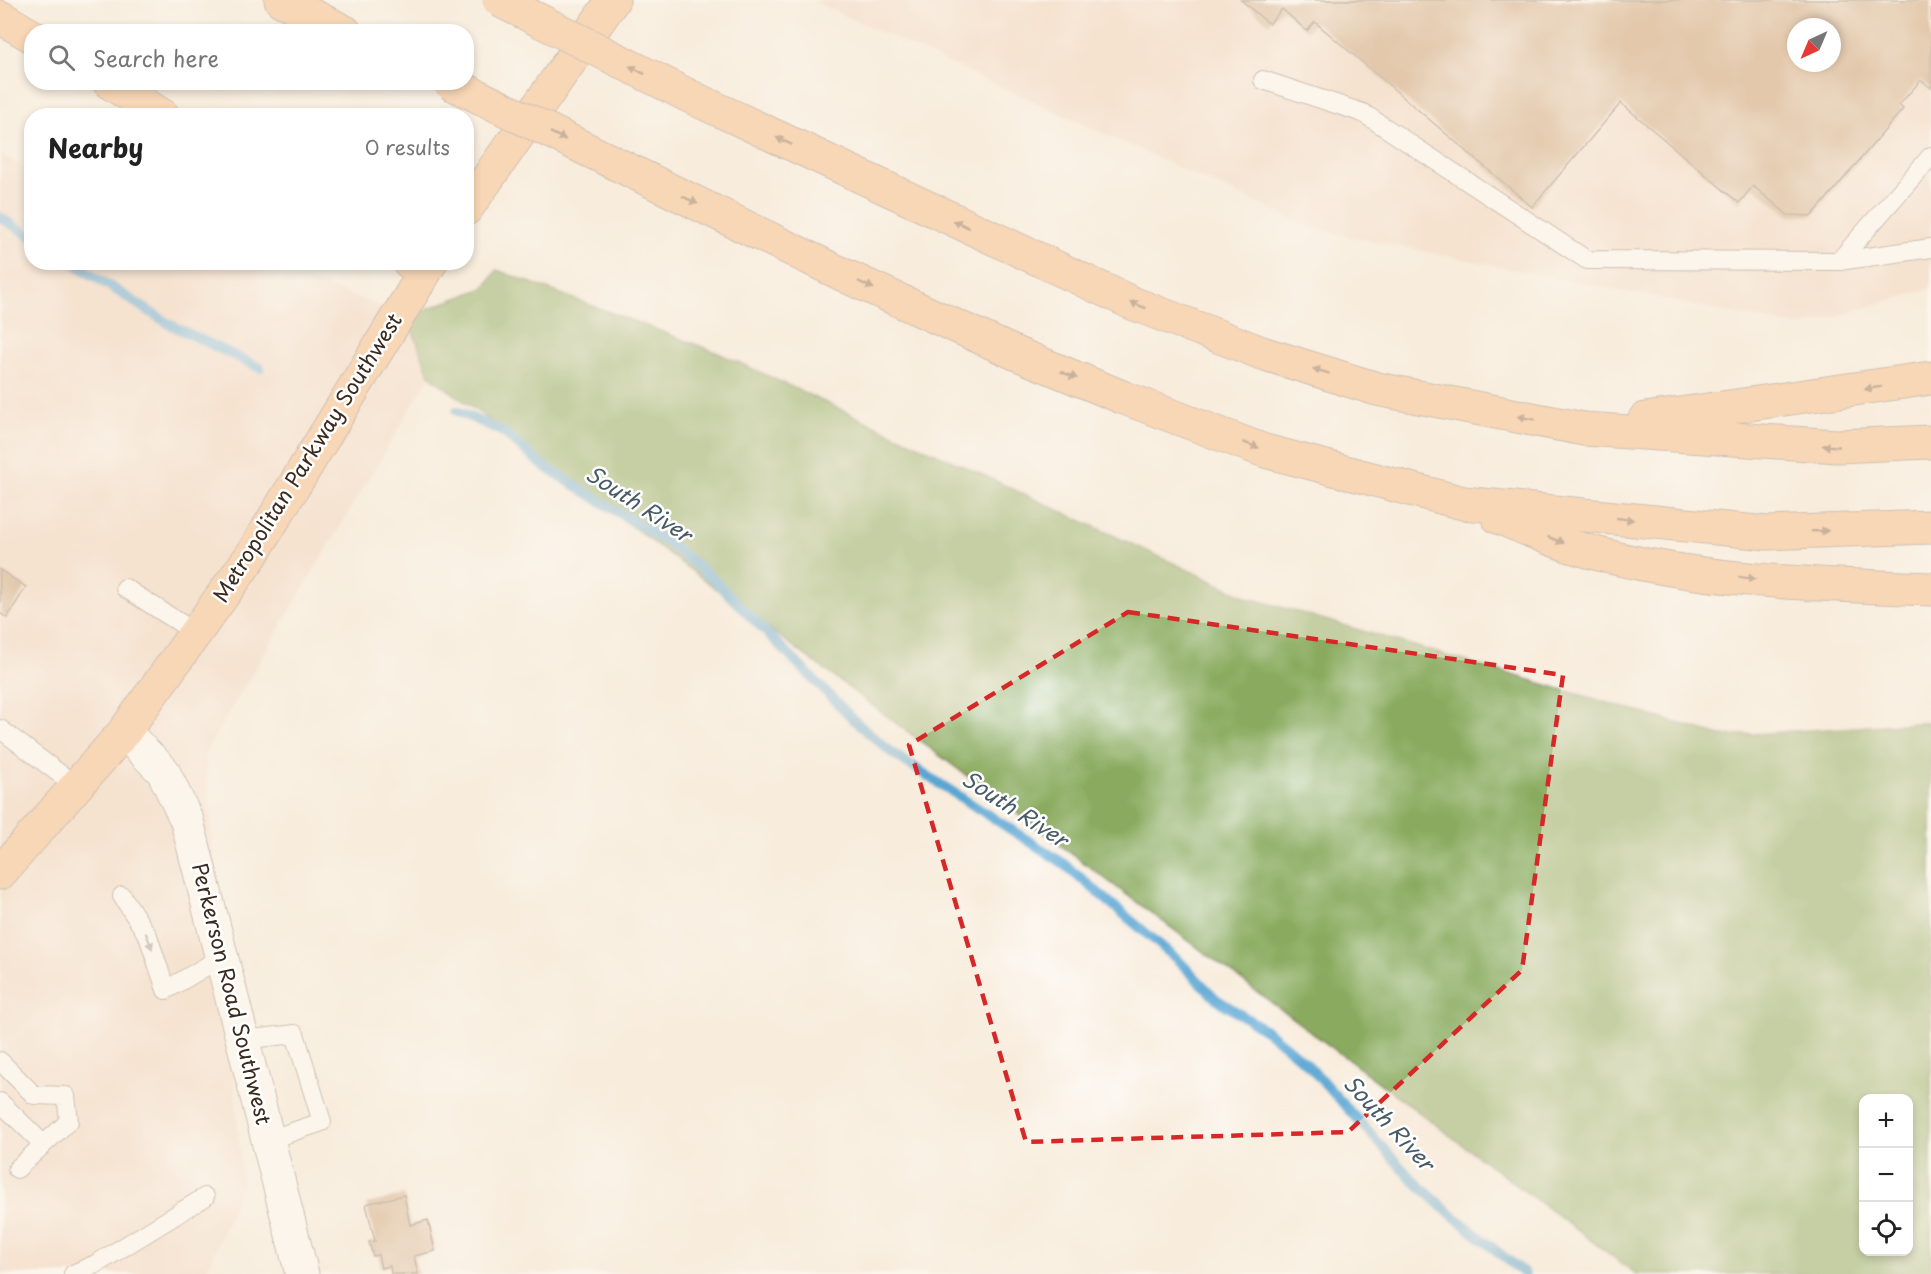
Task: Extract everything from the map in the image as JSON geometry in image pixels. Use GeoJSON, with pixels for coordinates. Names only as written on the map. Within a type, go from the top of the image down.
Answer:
{"type":"FeatureCollection","features":[{"type":"Feature","properties":{"kind":"main road"},"geometry":{"type":"LineString","coordinates":[[281,0],[329,24]]}},
{"type":"Feature","properties":{"kind":"main road"},"geometry":{"type":"LineString","coordinates":[[499,0],[689,96],[1132,303],[1262,353],[1377,389],[1584,429],[1837,446],[1931,442]]}},
{"type":"Feature","properties":{"kind":"main road"},"geometry":{"type":"LineString","coordinates":[[474,198],[613,0]]}},
{"type":"Feature","properties":{"kind":"main road"},"geometry":{"type":"LineString","coordinates":[[0,17],[24,31]]}},
{"type":"Feature","properties":{"kind":"main road"},"geometry":{"type":"LineString","coordinates":[[122,90],[150,108]]}},
{"type":"Feature","properties":{"kind":"main road"},"geometry":{"type":"LineString","coordinates":[[465,90],[858,281],[1015,353],[1122,397],[1265,451],[1463,503],[1573,547],[1660,568],[1760,579],[1931,589]]}},
{"type":"Feature","properties":{"kind":"main road","name":"Metropolitan Parkway Southwest"},"geometry":{"type":"LineString","coordinates":[[0,873],[124,732],[251,556],[419,270]]}},
{"type":"Feature","properties":{"kind":"main road"},"geometry":{"type":"LineString","coordinates":[[1584,429],[1931,378]]}},
{"type":"Feature","properties":{"kind":"main road"},"geometry":{"type":"LineString","coordinates":[[1463,503],[1767,533],[1931,527]]}},
{"type":"Feature","properties":{"kind":"street","name":"Perkerson Road Southwest"},"geometry":{"type":"LineString","coordinates":[[124,732],[163,771],[187,821],[302,1274]]}},
{"type":"Feature","properties":{"kind":"lane"},"geometry":{"type":"LineString","coordinates":[[1263,80],[1363,114],[1587,260],[1839,261],[1931,248]]}},
{"type":"Feature","properties":{"kind":"lane"},"geometry":{"type":"LineString","coordinates":[[1839,261],[1931,156]]}},
{"type":"Feature","properties":{"kind":"lane"},"geometry":{"type":"LineString","coordinates":[[124,588],[196,633]]}},
{"type":"Feature","properties":{"kind":"lane"},"geometry":{"type":"LineString","coordinates":[[0,729],[76,786]]}},
{"type":"Feature","properties":{"kind":"lane"},"geometry":{"type":"LineString","coordinates":[[122,896],[148,936],[166,990],[222,957]]}},
{"type":"Feature","properties":{"kind":"lane"},"geometry":{"type":"LineString","coordinates":[[243,1040],[295,1034],[322,1122],[268,1140]]}},
{"type":"Feature","properties":{"kind":"lane"},"geometry":{"type":"LineString","coordinates":[[0,1061],[34,1095],[66,1096],[69,1121],[17,1169]]}},
{"type":"Feature","properties":{"kind":"lane"},"geometry":{"type":"LineString","coordinates":[[0,1102],[43,1144]]}},
{"type":"Feature","properties":{"kind":"lane"},"geometry":{"type":"LineString","coordinates":[[73,1274],[96,1264],[205,1197]]}},
{"type":"Feature","properties":{"kind":"highlighted area"},"geometry":{"type":"Polygon","coordinates":[[[1128,612],[1563,675],[1522,970],[1348,1132],[1026,1142],[909,745],[1128,612]]]}},
{"type":"Feature","properties":{"kind":"shaded area"},"geometry":{"type":"Polygon","coordinates":[[[810,0],[1931,0],[1931,288],[1801,327],[1313,229],[810,0]]]}},
{"type":"Feature","properties":{"kind":"shaded area"},"geometry":{"type":"Polygon","coordinates":[[[0,153],[24,168],[24,270],[283,270],[407,316],[430,376],[205,753],[243,1184],[205,1274],[0,1274],[0,153]]]}},
{"type":"Feature","properties":{"kind":"green space"},"geometry":{"type":"Polygon","coordinates":[[[497,270],[716,352],[1247,597],[1721,736],[1931,722],[1931,1274],[1636,1274],[430,376],[407,316],[484,288],[497,270]]]}},
{"type":"Feature","properties":{"kind":"building"},"geometry":{"type":"Polygon","coordinates":[[[1241,0],[1931,0],[1931,88],[1921,80],[1899,105],[1903,109],[1812,216],[1788,215],[1753,186],[1739,203],[1621,103],[1532,207],[1315,22],[1307,31],[1282,9],[1269,24],[1241,0]]]}},
{"type":"Feature","properties":{"kind":"building"},"geometry":{"type":"Polygon","coordinates":[[[0,570],[26,587],[7,618],[0,613],[0,570]]]}},
{"type":"Feature","properties":{"kind":"building"},"geometry":{"type":"Polygon","coordinates":[[[404,1195],[410,1225],[428,1220],[435,1251],[414,1256],[418,1274],[391,1274],[390,1266],[381,1268],[378,1255],[373,1256],[369,1242],[375,1241],[366,1204],[404,1195]]]}},
{"type":"Feature","properties":{"kind":"waterway","name":"South River"},"geometry":{"type":"LineString","coordinates":[[0,217],[24,232]]}},
{"type":"Feature","properties":{"kind":"waterway","name":"South River"},"geometry":{"type":"LineString","coordinates":[[85,270],[169,324],[260,368]]}},
{"type":"Feature","properties":{"kind":"waterway","name":"South River"},"geometry":{"type":"LineString","coordinates":[[457,411],[503,432],[542,465],[671,545],[711,577],[854,720],[892,753],[1063,863],[1179,961],[1216,999],[1267,1031],[1306,1063],[1409,1176],[1446,1210],[1525,1274]]}}]}
